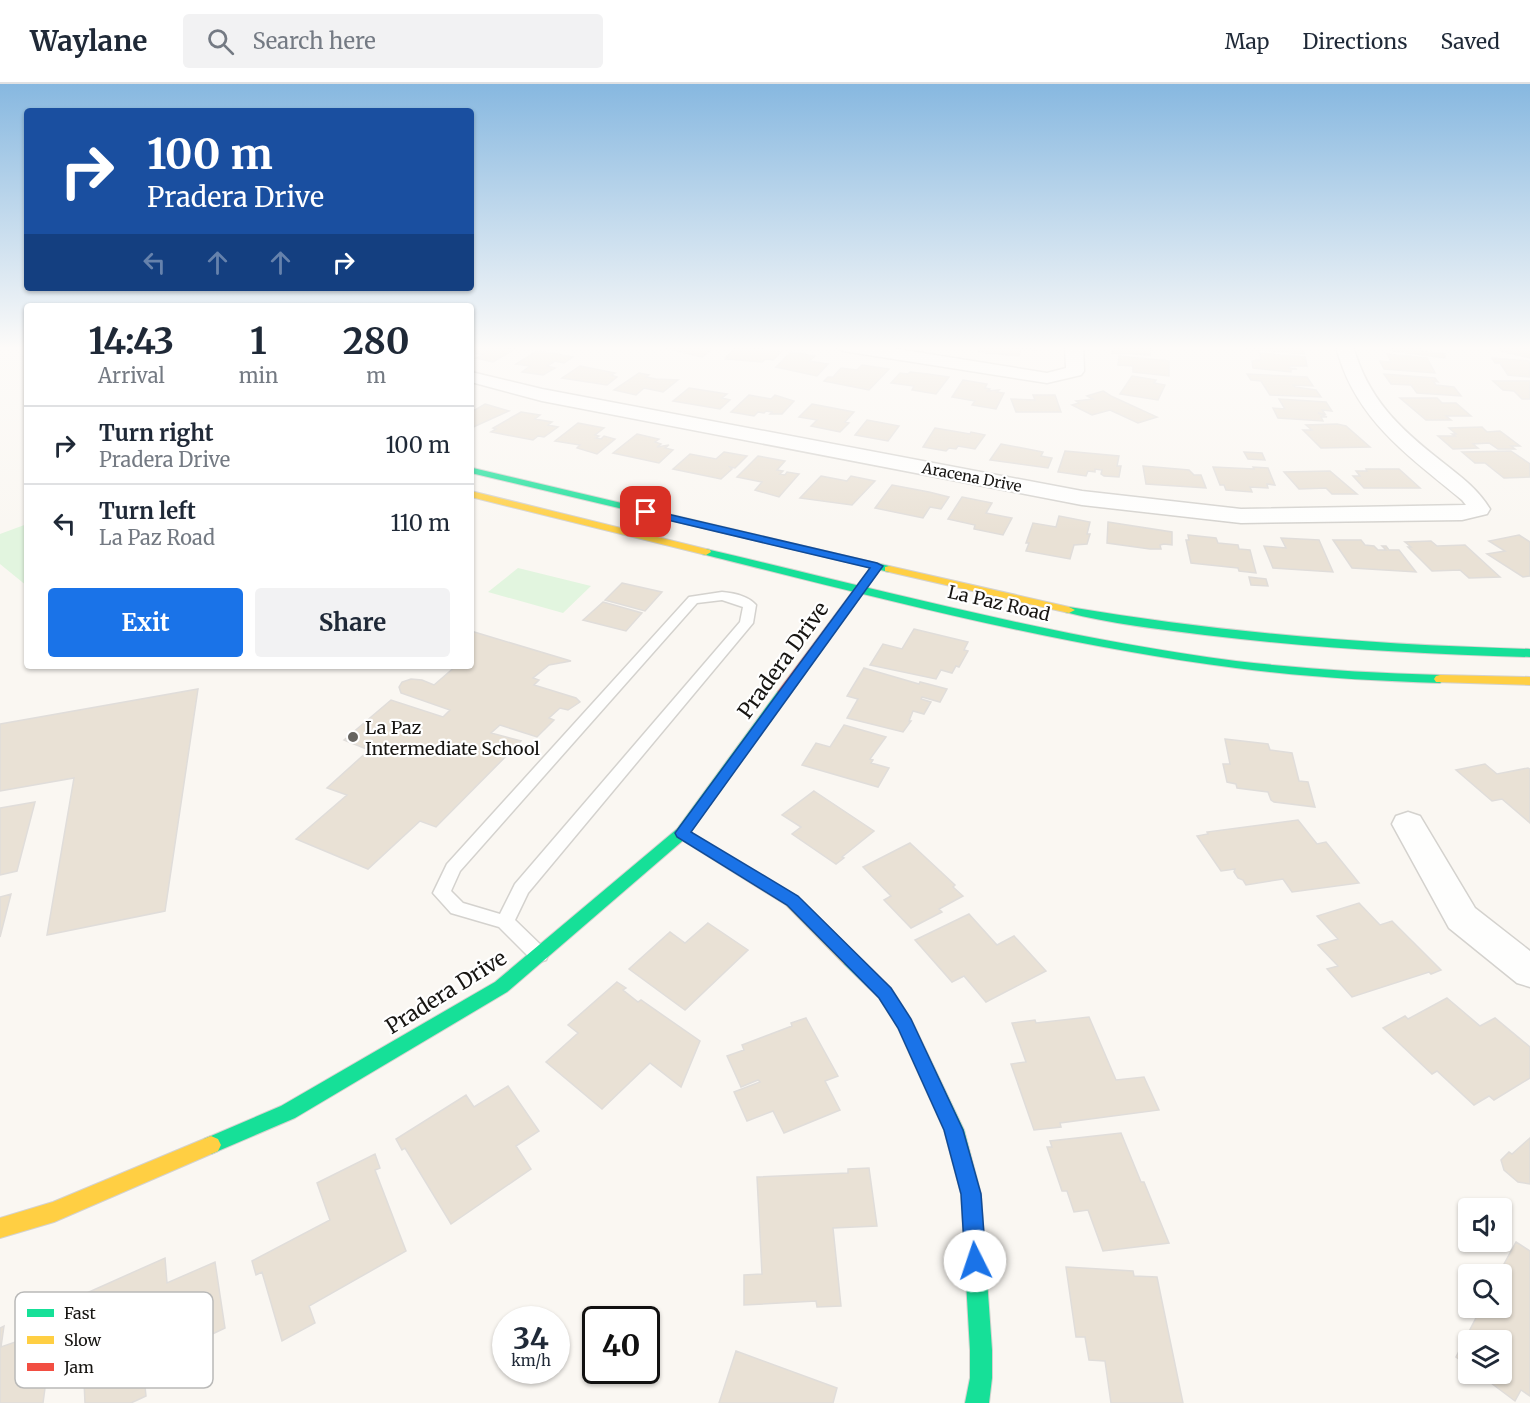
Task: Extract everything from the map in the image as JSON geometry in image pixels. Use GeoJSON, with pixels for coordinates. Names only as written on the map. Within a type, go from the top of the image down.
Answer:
{"type":"FeatureCollection","features":[{"type":"Feature","properties":{"kind":"main road","name":"La Paz Road"},"geometry":{"type":"LineString","coordinates":[[474,472],[1041,605],[1150,624],[1247,637],[1346,646],[1449,652],[1530,652]]}},
{"type":"Feature","properties":{"kind":"main road","name":"La Paz Road"},"geometry":{"type":"LineString","coordinates":[[474,495],[1036,631],[1236,664],[1439,680],[1530,681]]}},
{"type":"Feature","properties":{"kind":"main road","name":"Pradera Drive"},"geometry":{"type":"LineString","coordinates":[[0,1228],[54,1212],[288,1112],[501,987],[682,833],[877,566]]}},
{"type":"Feature","properties":{"kind":"main road"},"geometry":{"type":"LineString","coordinates":[[682,833],[792,901],[885,993],[905,1024],[954,1130],[971,1194],[981,1350],[981,1378],[977,1403]]}},
{"type":"Feature","properties":{"kind":"street","name":"Aracena Drive"},"geometry":{"type":"LineString","coordinates":[[608,408],[1082,498],[1241,516],[1462,513],[1479,509],[1471,496],[1393,430],[1372,408]]}},
{"type":"Feature","properties":{"kind":"street"},"geometry":{"type":"LineString","coordinates":[[1408,824],[1462,918],[1530,972]]}},
{"type":"Feature","properties":{"kind":"lane"},"geometry":{"type":"LineString","coordinates":[[506,922],[521,889],[746,623],[750,605],[737,597],[718,594],[693,600],[453,868],[442,893],[458,908],[506,922],[539,955]]}},
{"type":"Feature","properties":{"kind":"green space"},"geometry":{"type":"Polygon","coordinates":[[[24,525],[24,584],[0,564],[0,534],[24,525]]]}},
{"type":"Feature","properties":{"kind":"green space"},"geometry":{"type":"Polygon","coordinates":[[[518,568],[591,586],[563,613],[488,592],[518,568]]]}},
{"type":"Feature","properties":{"kind":"building"},"geometry":{"type":"Polygon","coordinates":[[[479,408],[497,408],[509,411],[474,427],[475,410],[479,408]]]}},
{"type":"Feature","properties":{"kind":"building"},"geometry":{"type":"Polygon","coordinates":[[[736,408],[788,408],[782,414],[770,414],[772,412],[766,411],[758,412],[754,416],[731,412],[736,408]]]}},
{"type":"Feature","properties":{"kind":"building"},"geometry":{"type":"Polygon","coordinates":[[[808,408],[831,408],[854,412],[845,422],[849,423],[840,432],[811,426],[817,420],[799,417],[808,408]]]}},
{"type":"Feature","properties":{"kind":"building"},"geometry":{"type":"Polygon","coordinates":[[[1014,408],[1059,408],[1061,412],[1016,412],[1014,408]]]}},
{"type":"Feature","properties":{"kind":"building"},"geometry":{"type":"Polygon","coordinates":[[[1077,408],[1136,408],[1157,417],[1138,423],[1110,410],[1092,415],[1077,408]]]}},
{"type":"Feature","properties":{"kind":"building"},"geometry":{"type":"Polygon","coordinates":[[[1273,408],[1330,408],[1332,411],[1322,410],[1325,414],[1318,413],[1327,417],[1321,417],[1323,421],[1278,418],[1273,408]]]}},
{"type":"Feature","properties":{"kind":"building"},"geometry":{"type":"Polygon","coordinates":[[[1411,408],[1461,408],[1471,416],[1446,416],[1451,420],[1426,420],[1411,408]]]}},
{"type":"Feature","properties":{"kind":"building"},"geometry":{"type":"Polygon","coordinates":[[[521,412],[540,415],[535,419],[552,422],[548,425],[558,427],[544,437],[538,436],[533,440],[491,432],[496,429],[493,428],[521,412]]]}},
{"type":"Feature","properties":{"kind":"building"},"geometry":{"type":"Polygon","coordinates":[[[867,420],[899,426],[888,441],[855,435],[867,420]]]}},
{"type":"Feature","properties":{"kind":"building"},"geometry":{"type":"Polygon","coordinates":[[[578,423],[604,428],[595,435],[599,436],[596,438],[601,439],[604,436],[615,439],[597,454],[577,448],[580,445],[555,441],[578,423]]]}},
{"type":"Feature","properties":{"kind":"building"},"geometry":{"type":"Polygon","coordinates":[[[1306,425],[1346,426],[1370,447],[1321,448],[1303,430],[1312,430],[1306,425]]]}},
{"type":"Feature","properties":{"kind":"building"},"geometry":{"type":"Polygon","coordinates":[[[1482,427],[1487,432],[1500,431],[1520,446],[1511,446],[1515,449],[1498,449],[1489,443],[1473,444],[1478,448],[1453,449],[1438,436],[1455,436],[1452,434],[1456,434],[1449,428],[1482,427]]]}},
{"type":"Feature","properties":{"kind":"building"},"geometry":{"type":"Polygon","coordinates":[[[935,428],[985,435],[975,449],[958,446],[956,449],[949,448],[946,451],[923,447],[935,428]]]}},
{"type":"Feature","properties":{"kind":"building"},"geometry":{"type":"Polygon","coordinates":[[[637,434],[659,439],[655,442],[661,444],[657,447],[669,445],[665,448],[673,450],[659,463],[613,453],[637,434]]]}},
{"type":"Feature","properties":{"kind":"building"},"geometry":{"type":"Polygon","coordinates":[[[1001,444],[1043,452],[1041,456],[1052,458],[1048,468],[990,460],[1001,444]]]}},
{"type":"Feature","properties":{"kind":"building"},"geometry":{"type":"Polygon","coordinates":[[[1065,451],[1119,456],[1117,466],[1121,466],[1119,477],[1104,476],[1101,474],[1102,470],[1095,469],[1095,472],[1088,471],[1086,476],[1058,472],[1065,451]]]}},
{"type":"Feature","properties":{"kind":"building"},"geometry":{"type":"Polygon","coordinates":[[[1511,451],[1530,464],[1530,477],[1504,478],[1485,463],[1475,463],[1462,452],[1511,451]]]}},
{"type":"Feature","properties":{"kind":"building"},"geometry":{"type":"Polygon","coordinates":[[[724,452],[747,456],[735,468],[730,467],[732,469],[721,479],[673,469],[690,454],[716,459],[724,452]]]}},
{"type":"Feature","properties":{"kind":"building"},"geometry":{"type":"Polygon","coordinates":[[[1244,452],[1262,453],[1265,460],[1248,459],[1244,452]]]}},
{"type":"Feature","properties":{"kind":"building"},"geometry":{"type":"Polygon","coordinates":[[[758,456],[785,461],[777,470],[783,471],[780,474],[785,475],[787,472],[799,474],[779,497],[755,490],[762,482],[737,477],[758,456]]]}},
{"type":"Feature","properties":{"kind":"building"},"geometry":{"type":"Polygon","coordinates":[[[1143,466],[1189,470],[1194,475],[1201,475],[1206,488],[1146,484],[1143,466]]]}},
{"type":"Feature","properties":{"kind":"building"},"geometry":{"type":"Polygon","coordinates":[[[1213,467],[1268,468],[1275,485],[1267,484],[1268,488],[1250,487],[1252,492],[1226,490],[1224,485],[1220,485],[1213,467]]]}},
{"type":"Feature","properties":{"kind":"building"},"geometry":{"type":"Polygon","coordinates":[[[1366,469],[1399,469],[1420,488],[1364,488],[1353,476],[1360,476],[1356,471],[1367,471],[1366,469]]]}},
{"type":"Feature","properties":{"kind":"building"},"geometry":{"type":"Polygon","coordinates":[[[1330,471],[1357,494],[1332,494],[1326,488],[1299,489],[1284,472],[1330,471]]]}},
{"type":"Feature","properties":{"kind":"building"},"geometry":{"type":"Polygon","coordinates":[[[821,476],[847,481],[851,476],[875,481],[852,505],[800,498],[821,476]]]}},
{"type":"Feature","properties":{"kind":"building"},"geometry":{"type":"Polygon","coordinates":[[[892,485],[949,497],[941,509],[930,507],[923,518],[875,508],[892,485]]]}},
{"type":"Feature","properties":{"kind":"building"},"geometry":{"type":"Polygon","coordinates":[[[962,497],[992,503],[986,513],[1012,518],[1003,535],[974,529],[975,525],[948,519],[962,497]]]}},
{"type":"Feature","properties":{"kind":"building"},"geometry":{"type":"Polygon","coordinates":[[[1059,516],[1090,522],[1087,544],[1074,545],[1070,559],[1026,551],[1029,543],[1026,543],[1033,523],[1056,527],[1059,516]]]}},
{"type":"Feature","properties":{"kind":"building"},"geometry":{"type":"Polygon","coordinates":[[[1108,522],[1172,532],[1172,545],[1164,544],[1160,545],[1161,549],[1150,549],[1107,543],[1108,522]]]}},
{"type":"Feature","properties":{"kind":"building"},"geometry":{"type":"Polygon","coordinates":[[[1188,535],[1216,538],[1218,543],[1238,545],[1239,549],[1250,550],[1256,573],[1239,571],[1238,568],[1191,563],[1186,540],[1189,540],[1188,535]]]}},
{"type":"Feature","properties":{"kind":"building"},"geometry":{"type":"Polygon","coordinates":[[[1519,535],[1530,542],[1530,576],[1523,577],[1487,554],[1505,551],[1489,541],[1519,535]]]}},
{"type":"Feature","properties":{"kind":"building"},"geometry":{"type":"Polygon","coordinates":[[[1281,538],[1319,540],[1333,572],[1273,568],[1264,546],[1286,548],[1281,538]]]}},
{"type":"Feature","properties":{"kind":"building"},"geometry":{"type":"Polygon","coordinates":[[[1333,540],[1361,540],[1365,545],[1374,546],[1378,550],[1386,550],[1382,546],[1386,546],[1389,550],[1399,550],[1416,572],[1352,568],[1333,540]]]}},
{"type":"Feature","properties":{"kind":"building"},"geometry":{"type":"Polygon","coordinates":[[[1431,541],[1437,546],[1465,545],[1500,577],[1469,578],[1460,570],[1432,571],[1405,542],[1431,541]]]}},
{"type":"Feature","properties":{"kind":"building"},"geometry":{"type":"Polygon","coordinates":[[[1249,577],[1266,579],[1268,586],[1251,585],[1249,577]]]}},
{"type":"Feature","properties":{"kind":"building"},"geometry":{"type":"Polygon","coordinates":[[[622,583],[662,592],[645,611],[605,600],[622,583]]]}},
{"type":"Feature","properties":{"kind":"building"},"geometry":{"type":"Polygon","coordinates":[[[603,602],[642,613],[626,631],[583,620],[603,602]]]}},
{"type":"Feature","properties":{"kind":"building"},"geometry":{"type":"Polygon","coordinates":[[[914,629],[968,642],[964,650],[968,651],[959,667],[956,666],[952,673],[941,670],[936,679],[870,665],[883,644],[902,649],[914,629]]]}},
{"type":"Feature","properties":{"kind":"building"},"geometry":{"type":"Polygon","coordinates":[[[474,632],[571,661],[549,665],[533,678],[539,680],[534,685],[576,698],[580,702],[568,710],[560,708],[549,718],[554,720],[537,737],[500,725],[491,733],[521,741],[436,827],[420,821],[368,869],[296,839],[347,795],[327,788],[369,750],[344,740],[391,700],[443,717],[450,710],[401,693],[399,687],[402,682],[411,679],[422,680],[434,685],[453,669],[474,669],[474,632]]]}},
{"type":"Feature","properties":{"kind":"building"},"geometry":{"type":"Polygon","coordinates":[[[864,668],[919,684],[920,682],[947,689],[940,702],[922,697],[921,699],[931,702],[924,714],[913,711],[909,721],[911,721],[903,732],[847,718],[858,699],[847,696],[864,668]]]}},
{"type":"Feature","properties":{"kind":"building"},"geometry":{"type":"Polygon","coordinates":[[[198,689],[165,911],[47,935],[74,778],[0,791],[0,724],[198,689]]]}},
{"type":"Feature","properties":{"kind":"building"},"geometry":{"type":"Polygon","coordinates":[[[844,725],[886,737],[870,759],[873,760],[871,763],[889,768],[878,787],[802,765],[816,743],[830,747],[844,725]]]}},
{"type":"Feature","properties":{"kind":"building"},"geometry":{"type":"Polygon","coordinates":[[[1225,739],[1268,744],[1270,750],[1292,753],[1299,781],[1308,782],[1315,807],[1274,802],[1268,792],[1237,788],[1236,784],[1227,782],[1223,764],[1230,764],[1225,739]]]}},
{"type":"Feature","properties":{"kind":"building"},"geometry":{"type":"Polygon","coordinates":[[[1485,764],[1497,774],[1530,769],[1530,823],[1502,799],[1492,801],[1456,770],[1485,764]]]}},
{"type":"Feature","properties":{"kind":"building"},"geometry":{"type":"Polygon","coordinates":[[[814,791],[874,831],[836,864],[792,834],[801,827],[782,815],[814,791]]]}},
{"type":"Feature","properties":{"kind":"building"},"geometry":{"type":"Polygon","coordinates":[[[35,802],[17,871],[0,875],[0,808],[35,802]]]}},
{"type":"Feature","properties":{"kind":"building"},"geometry":{"type":"Polygon","coordinates":[[[1298,820],[1317,844],[1326,842],[1359,883],[1292,892],[1283,879],[1246,885],[1238,878],[1234,872],[1235,869],[1221,871],[1197,836],[1208,834],[1207,832],[1298,820]]]}},
{"type":"Feature","properties":{"kind":"building"},"geometry":{"type":"Polygon","coordinates":[[[910,843],[955,885],[953,887],[963,896],[939,909],[942,912],[911,928],[884,900],[891,896],[863,867],[910,843]]]}},
{"type":"Feature","properties":{"kind":"building"},"geometry":{"type":"Polygon","coordinates":[[[11,894],[0,937],[0,897],[11,894]]]}},
{"type":"Feature","properties":{"kind":"building"},"geometry":{"type":"Polygon","coordinates":[[[1359,903],[1380,925],[1392,921],[1441,970],[1352,997],[1327,969],[1338,966],[1318,945],[1338,939],[1317,916],[1359,903]]]}},
{"type":"Feature","properties":{"kind":"building"},"geometry":{"type":"Polygon","coordinates":[[[969,914],[997,945],[1014,936],[1046,971],[986,1002],[964,976],[952,982],[915,940],[969,914]]]}},
{"type":"Feature","properties":{"kind":"building"},"geometry":{"type":"Polygon","coordinates":[[[708,923],[748,950],[685,1010],[629,969],[670,932],[685,943],[708,923]]]}},
{"type":"Feature","properties":{"kind":"building"},"geometry":{"type":"Polygon","coordinates":[[[617,982],[626,988],[623,990],[638,1002],[641,1000],[700,1041],[681,1087],[650,1063],[602,1109],[546,1062],[578,1033],[568,1025],[617,982]]]}},
{"type":"Feature","properties":{"kind":"building"},"geometry":{"type":"Polygon","coordinates":[[[1447,998],[1480,1026],[1495,1018],[1530,1047],[1530,1078],[1494,1100],[1489,1096],[1474,1105],[1437,1071],[1432,1074],[1383,1028],[1405,1016],[1408,1019],[1447,998]]]}},
{"type":"Feature","properties":{"kind":"building"},"geometry":{"type":"Polygon","coordinates":[[[1089,1017],[1116,1080],[1144,1077],[1159,1110],[1060,1123],[1061,1127],[1034,1130],[1011,1064],[1026,1062],[1012,1023],[1035,1020],[1036,1023],[1089,1017]]]}},
{"type":"Feature","properties":{"kind":"building"},"geometry":{"type":"Polygon","coordinates":[[[806,1018],[838,1076],[825,1081],[840,1110],[784,1133],[773,1111],[747,1121],[734,1092],[760,1082],[758,1080],[741,1087],[727,1056],[744,1050],[742,1045],[792,1026],[791,1023],[806,1018]]]}},
{"type":"Feature","properties":{"kind":"building"},"geometry":{"type":"Polygon","coordinates":[[[508,1086],[539,1131],[516,1146],[531,1169],[451,1224],[405,1148],[402,1150],[396,1139],[466,1095],[474,1107],[508,1086]]]}},
{"type":"Feature","properties":{"kind":"building"},"geometry":{"type":"Polygon","coordinates":[[[1121,1133],[1169,1243],[1103,1251],[1088,1210],[1074,1212],[1067,1191],[1062,1191],[1047,1147],[1052,1147],[1050,1141],[1121,1133]]]}},
{"type":"Feature","properties":{"kind":"building"},"geometry":{"type":"Polygon","coordinates":[[[1530,1138],[1530,1184],[1518,1182],[1504,1170],[1501,1160],[1509,1152],[1512,1154],[1530,1138]]]}},
{"type":"Feature","properties":{"kind":"building"},"geometry":{"type":"Polygon","coordinates":[[[375,1154],[380,1168],[375,1170],[406,1251],[309,1306],[315,1323],[282,1341],[262,1272],[256,1275],[252,1261],[330,1220],[317,1183],[375,1154]]]}},
{"type":"Feature","properties":{"kind":"building"},"geometry":{"type":"Polygon","coordinates":[[[869,1168],[877,1226],[833,1228],[841,1306],[817,1307],[816,1301],[744,1305],[744,1275],[762,1274],[757,1177],[848,1173],[848,1169],[869,1168]]]}},
{"type":"Feature","properties":{"kind":"building"},"geometry":{"type":"Polygon","coordinates":[[[1516,1242],[1530,1251],[1530,1396],[1521,1390],[1515,1401],[1492,1384],[1512,1384],[1512,1330],[1470,1330],[1476,1318],[1512,1318],[1512,1264],[1504,1264],[1516,1242]]]}},
{"type":"Feature","properties":{"kind":"building"},"geometry":{"type":"Polygon","coordinates":[[[165,1258],[167,1283],[215,1262],[225,1328],[213,1334],[213,1292],[89,1292],[165,1258]]]}},
{"type":"Feature","properties":{"kind":"building"},"geometry":{"type":"Polygon","coordinates":[[[1066,1267],[1133,1271],[1134,1276],[1157,1277],[1183,1403],[1111,1403],[1105,1361],[1089,1360],[1085,1337],[1076,1337],[1066,1267]]]}},
{"type":"Feature","properties":{"kind":"building"},"geometry":{"type":"Polygon","coordinates":[[[4,1326],[1,1347],[15,1342],[15,1388],[45,1388],[43,1403],[0,1403],[0,1328],[4,1326]]]}},
{"type":"Feature","properties":{"kind":"building"},"geometry":{"type":"Polygon","coordinates":[[[736,1351],[837,1388],[833,1403],[719,1403],[736,1351]]]}},
{"type":"Feature","properties":{"kind":"building"},"geometry":{"type":"Polygon","coordinates":[[[84,1388],[145,1388],[146,1396],[131,1403],[85,1403],[84,1388]]]}},
{"type":"Feature","properties":{"kind":"traffic: fast"},"geometry":{"type":"LineString","coordinates":[[474,471],[889,569]]}},
{"type":"Feature","properties":{"kind":"traffic: fast"},"geometry":{"type":"LineString","coordinates":[[706,552],[1034,629],[1166,654],[1284,670],[1440,679]]}},
{"type":"Feature","properties":{"kind":"traffic: fast"},"geometry":{"type":"LineString","coordinates":[[1069,610],[1241,636],[1356,646],[1530,653]]}},
{"type":"Feature","properties":{"kind":"traffic: fast"},"geometry":{"type":"LineString","coordinates":[[211,1145],[288,1112],[501,987],[682,833],[783,694]]}},
{"type":"Feature","properties":{"kind":"traffic: fast"},"geometry":{"type":"LineString","coordinates":[[850,959],[885,993],[905,1024],[954,1130],[971,1194],[981,1350],[981,1378],[977,1403]]}},
{"type":"Feature","properties":{"kind":"traffic: slow"},"geometry":{"type":"LineString","coordinates":[[474,495],[706,552]]}},
{"type":"Feature","properties":{"kind":"traffic: slow"},"geometry":{"type":"LineString","coordinates":[[889,569],[1069,610]]}},
{"type":"Feature","properties":{"kind":"traffic: slow"},"geometry":{"type":"LineString","coordinates":[[1440,679],[1530,681]]}},
{"type":"Feature","properties":{"kind":"traffic: slow"},"geometry":{"type":"LineString","coordinates":[[682,833],[792,901],[850,959]]}},
{"type":"Feature","properties":{"kind":"traffic: slow"},"geometry":{"type":"LineString","coordinates":[[0,1228],[54,1212],[211,1145]]}},
{"type":"Feature","properties":{"kind":"traffic: jam"},"geometry":{"type":"LineString","coordinates":[[783,694],[877,566]]}},
{"type":"Feature","properties":{"kind":"place","name":"La Paz Intermediate School"},"geometry":{"type":"Point","coordinates":[353,737]}},
{"type":"Feature","properties":{"kind":"route"},"geometry":{"type":"LineString","coordinates":[[646,512],[877,566],[682,833],[792,901],[885,993],[905,1024],[954,1130],[971,1194],[975,1261]]}}]}
